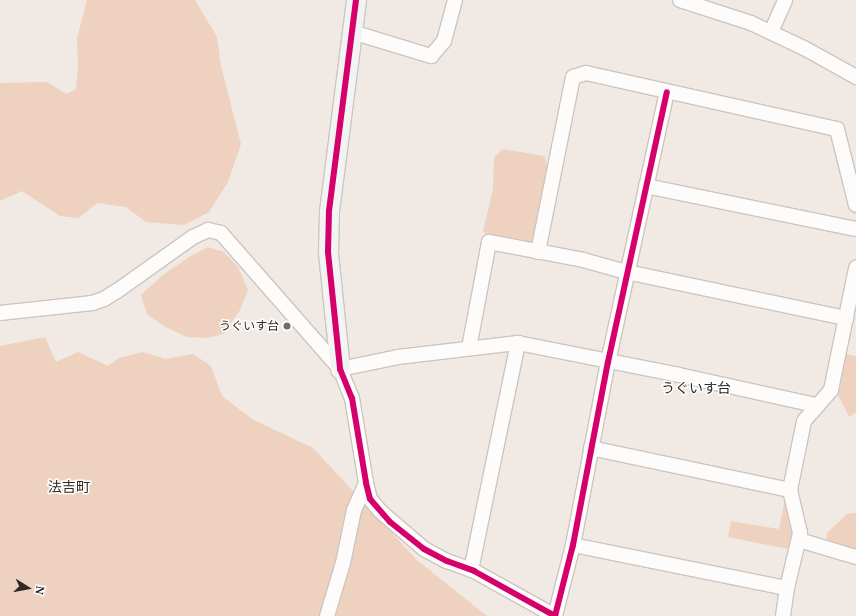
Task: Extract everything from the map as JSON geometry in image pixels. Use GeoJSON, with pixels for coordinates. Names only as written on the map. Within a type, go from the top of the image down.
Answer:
{"type":"FeatureCollection","features":[{"type":"Feature","properties":{"kind":"street"},"geometry":{"type":"LineString","coordinates":[[356,0],[329,211],[328,252],[340,369],[352,398],[366,483],[370,498],[380,511],[406,535],[430,552],[447,561],[471,570],[555,616],[573,545],[608,362],[667,92]]}},
{"type":"Feature","properties":{"kind":"street"},"geometry":{"type":"LineString","coordinates":[[352,32],[431,56],[444,41],[455,0]]}},
{"type":"Feature","properties":{"kind":"street"},"geometry":{"type":"LineString","coordinates":[[680,0],[719,11],[771,32],[804,48],[856,77]]}},
{"type":"Feature","properties":{"kind":"street"},"geometry":{"type":"LineString","coordinates":[[771,32],[785,0]]}},
{"type":"Feature","properties":{"kind":"street"},"geometry":{"type":"LineString","coordinates":[[538,252],[573,77],[586,73],[837,129],[856,206]]}},
{"type":"Feature","properties":{"kind":"street"},"geometry":{"type":"LineString","coordinates":[[646,186],[856,229]]}},
{"type":"Feature","properties":{"kind":"street"},"geometry":{"type":"LineString","coordinates":[[0,313],[92,303],[104,299],[193,237],[208,230],[221,232],[340,369]]}},
{"type":"Feature","properties":{"kind":"street"},"geometry":{"type":"LineString","coordinates":[[469,348],[489,242],[583,260],[627,272],[846,318]]}},
{"type":"Feature","properties":{"kind":"street"},"geometry":{"type":"LineString","coordinates":[[783,616],[787,588],[800,533],[790,490],[804,421],[816,405],[831,390],[856,268]]}},
{"type":"Feature","properties":{"kind":"street"},"geometry":{"type":"LineString","coordinates":[[340,369],[398,357],[518,343],[679,375],[816,405]]}},
{"type":"Feature","properties":{"kind":"street"},"geometry":{"type":"LineString","coordinates":[[471,570],[518,343]]}},
{"type":"Feature","properties":{"kind":"street"},"geometry":{"type":"LineString","coordinates":[[592,448],[790,490]]}},
{"type":"Feature","properties":{"kind":"street"},"geometry":{"type":"LineString","coordinates":[[327,616],[342,563],[354,510],[366,483]]}},
{"type":"Feature","properties":{"kind":"street"},"geometry":{"type":"LineString","coordinates":[[799,540],[856,557]]}},
{"type":"Feature","properties":{"kind":"street"},"geometry":{"type":"LineString","coordinates":[[573,545],[787,588]]}},
{"type":"Feature","properties":{"kind":"shaded area"},"geometry":{"type":"Polygon","coordinates":[[[87,0],[195,0],[217,37],[221,66],[241,144],[228,182],[209,212],[184,225],[146,222],[126,207],[97,203],[79,218],[60,216],[22,191],[0,201],[0,83],[47,82],[66,94],[76,89],[78,66],[77,38],[87,0]]]}},
{"type":"Feature","properties":{"kind":"shaded area"},"geometry":{"type":"Polygon","coordinates":[[[502,149],[545,156],[548,170],[535,240],[530,244],[490,237],[483,231],[493,189],[494,158],[502,149]]]}},
{"type":"Feature","properties":{"kind":"shaded area"},"geometry":{"type":"Polygon","coordinates":[[[208,247],[224,252],[238,267],[248,290],[240,310],[223,334],[207,338],[187,337],[164,326],[147,314],[141,295],[164,274],[189,257],[208,247]]]}},
{"type":"Feature","properties":{"kind":"shaded area"},"geometry":{"type":"Polygon","coordinates":[[[45,337],[56,362],[78,352],[108,366],[119,358],[143,352],[165,359],[193,354],[211,366],[222,396],[252,419],[313,448],[417,560],[487,616],[0,616],[0,346],[45,337]]]}},
{"type":"Feature","properties":{"kind":"shaded area"},"geometry":{"type":"Polygon","coordinates":[[[846,354],[856,356],[856,412],[849,417],[837,393],[846,354]]]}},
{"type":"Feature","properties":{"kind":"shaded area"},"geometry":{"type":"Polygon","coordinates":[[[786,494],[797,532],[793,550],[728,537],[731,521],[779,529],[786,494]]]}},
{"type":"Feature","properties":{"kind":"shaded area"},"geometry":{"type":"Polygon","coordinates":[[[856,513],[856,552],[826,542],[827,533],[847,514],[856,513]]]}},
{"type":"Feature","properties":{"kind":"cycle path"},"geometry":{"type":"LineString","coordinates":[[356,0],[329,211],[328,252],[340,369],[352,398],[370,499],[390,522],[424,549],[447,561],[474,571],[555,616]]}},
{"type":"Feature","properties":{"kind":"cycle path"},"geometry":{"type":"LineString","coordinates":[[555,616],[573,545],[608,362],[667,92]]}},
{"type":"Feature","properties":{"kind":"place","name":"うぐいす台"},"geometry":{"type":"Point","coordinates":[287,326]}},
{"type":"Feature","properties":{"kind":"district","name":"うぐいす台"},"geometry":{"type":"Point","coordinates":[696,388]}},
{"type":"Feature","properties":{"kind":"district","name":"法吉町"},"geometry":{"type":"Point","coordinates":[69,487]}}]}
